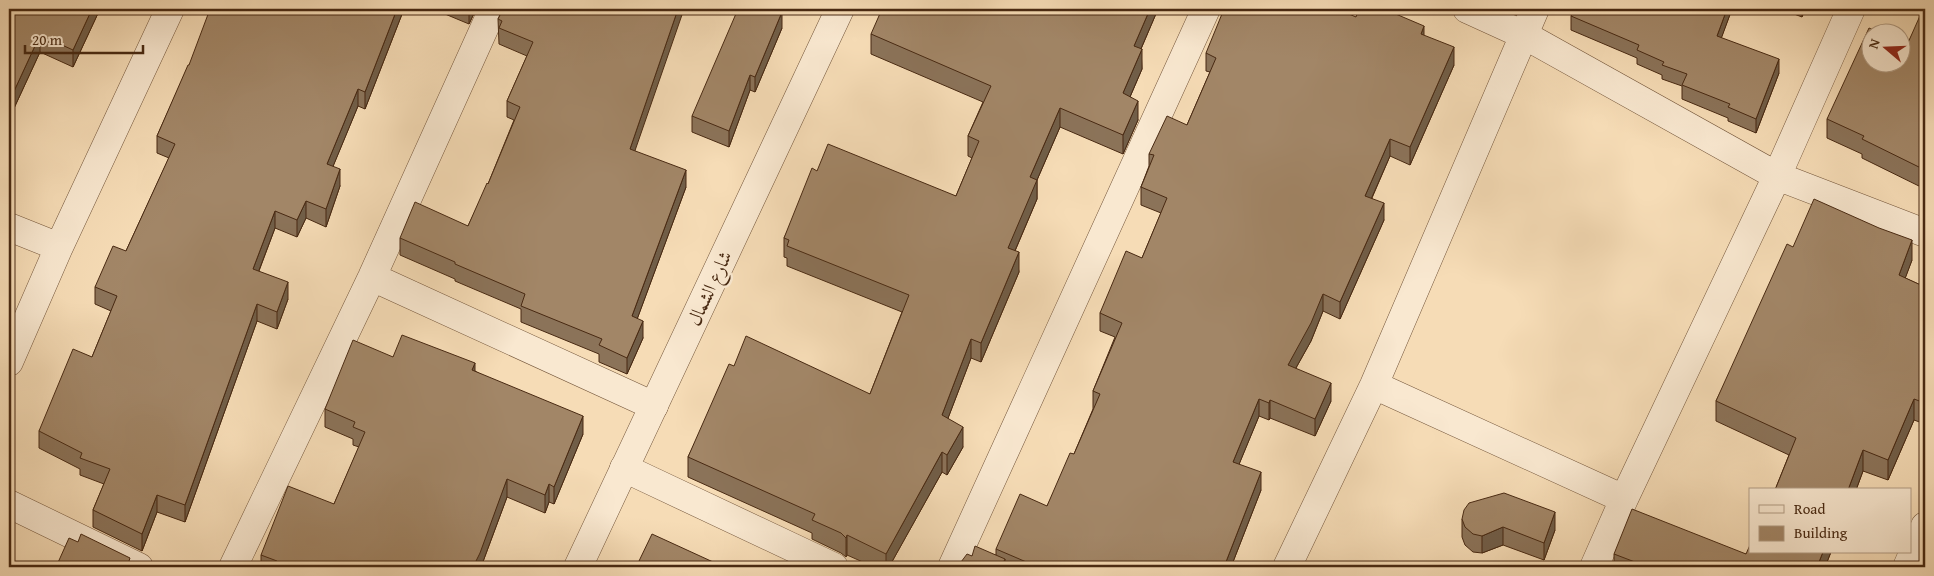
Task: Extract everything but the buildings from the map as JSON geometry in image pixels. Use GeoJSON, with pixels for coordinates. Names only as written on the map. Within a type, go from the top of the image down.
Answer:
{"type":"FeatureCollection","features":[{"type":"Feature","properties":{"kind":"street"},"geometry":{"type":"LineString","coordinates":[[9,362],[59,247],[170,9]]}},
{"type":"Feature","properties":{"kind":"street"},"geometry":{"type":"LineString","coordinates":[[233,567],[372,277],[493,9]]}},
{"type":"Feature","properties":{"kind":"street","name":"شارع الشمال"},"geometry":{"type":"LineString","coordinates":[[578,567],[840,9]]}},
{"type":"Feature","properties":{"kind":"street"},"geometry":{"type":"LineString","coordinates":[[952,567],[1206,9]]}},
{"type":"Feature","properties":{"kind":"street"},"geometry":{"type":"LineString","coordinates":[[1467,9],[1524,35],[1777,176],[1925,233]]}},
{"type":"Feature","properties":{"kind":"street"},"geometry":{"type":"LineString","coordinates":[[1287,567],[1374,385],[1535,9]]}},
{"type":"Feature","properties":{"kind":"street"},"geometry":{"type":"LineString","coordinates":[[1594,567],[1624,498],[1777,176],[1850,9]]}},
{"type":"Feature","properties":{"kind":"street"},"geometry":{"type":"LineString","coordinates":[[9,227],[59,247]]}},
{"type":"Feature","properties":{"kind":"street"},"geometry":{"type":"LineString","coordinates":[[372,277],[654,406]]}},
{"type":"Feature","properties":{"kind":"street"},"geometry":{"type":"LineString","coordinates":[[1374,385],[1624,498]]}},
{"type":"Feature","properties":{"kind":"street"},"geometry":{"type":"LineString","coordinates":[[624,468],[834,567]]}},
{"type":"Feature","properties":{"kind":"street"},"geometry":{"type":"LineString","coordinates":[[9,504],[138,567]]}},
{"type":"Feature","properties":{"kind":"street"},"geometry":{"type":"LineString","coordinates":[[1907,567],[1925,526]]}}]}
